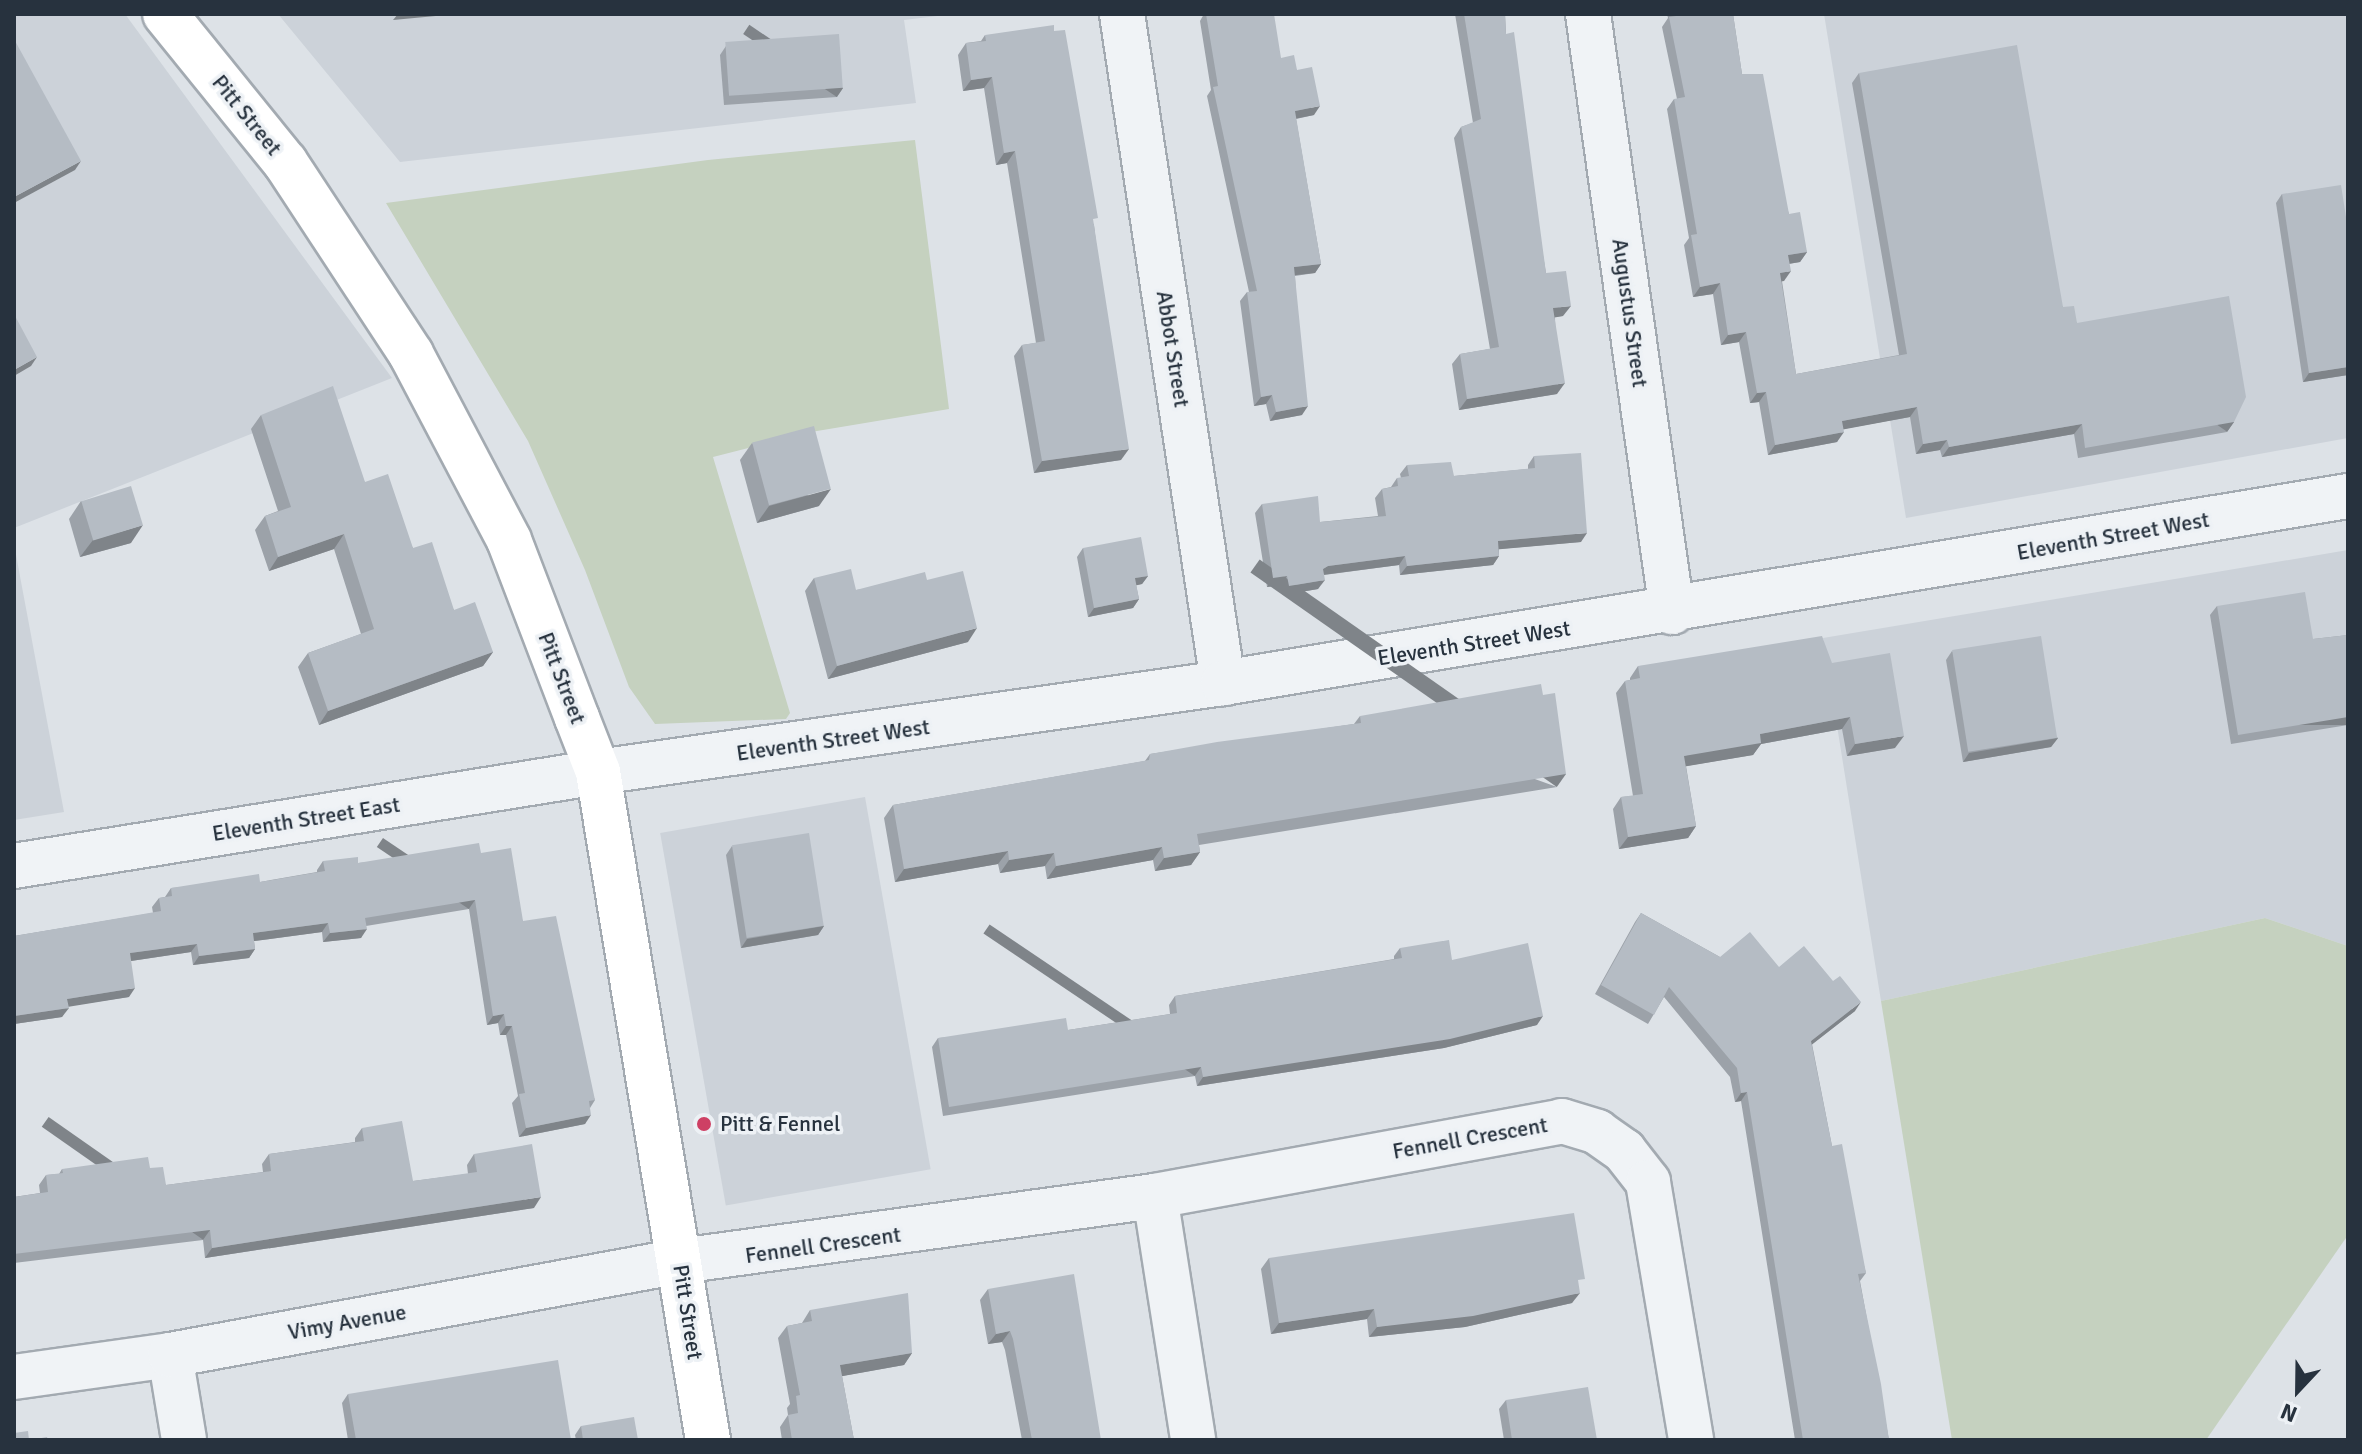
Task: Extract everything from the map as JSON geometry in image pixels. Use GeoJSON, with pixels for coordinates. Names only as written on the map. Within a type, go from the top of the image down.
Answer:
{"type":"FeatureCollection","features":[{"type":"Feature","properties":{"kind":"street","name":"Pitt Street"},"geometry":{"type":"LineString","coordinates":[[165,14],[285,162],[411,354],[509,540],[598,772],[708,1440]]}},
{"type":"Feature","properties":{"kind":"street","name":"Abbot Street"},"geometry":{"type":"LineString","coordinates":[[1122,14],[1223,683]]}},
{"type":"Feature","properties":{"kind":"street","name":"Augustus Street"},"geometry":{"type":"LineString","coordinates":[[1588,14],[1672,612]]}},
{"type":"Feature","properties":{"kind":"street","name":"Eleventh Street West"},"geometry":{"type":"LineString","coordinates":[[598,772],[1223,683],[1672,612],[2348,496]]}},
{"type":"Feature","properties":{"kind":"street","name":"Eleventh Street East"},"geometry":{"type":"LineString","coordinates":[[14,866],[598,772]]}},
{"type":"Feature","properties":{"kind":"street","name":"Fennell Crescent"},"geometry":{"type":"LineString","coordinates":[[680,1261],[1155,1196],[1562,1121],[1597,1132],[1624,1151],[1648,1182],[1691,1440]]}},
{"type":"Feature","properties":{"kind":"street"},"geometry":{"type":"LineString","coordinates":[[1155,1196],[1193,1440]]}},
{"type":"Feature","properties":{"kind":"street","name":"Vimy Avenue"},"geometry":{"type":"LineString","coordinates":[[14,1377],[170,1355],[680,1261]]}},
{"type":"Feature","properties":{"kind":"street"},"geometry":{"type":"LineString","coordinates":[[170,1355],[184,1440]]}},
{"type":"Feature","properties":{"kind":"shaded area"},"geometry":{"type":"Polygon","coordinates":[[[14,14],[125,14],[392,378],[14,528],[14,14]]]}},
{"type":"Feature","properties":{"kind":"shaded area"},"geometry":{"type":"Polygon","coordinates":[[[278,14],[954,14],[904,20],[916,103],[400,162],[278,14]]]}},
{"type":"Feature","properties":{"kind":"shaded area"},"geometry":{"type":"Polygon","coordinates":[[[1824,14],[2348,14],[2348,438],[1906,518],[1824,14]]]}},
{"type":"Feature","properties":{"kind":"shaded area"},"geometry":{"type":"Polygon","coordinates":[[[14,544],[64,812],[14,820],[14,544]]]}},
{"type":"Feature","properties":{"kind":"shaded area"},"geometry":{"type":"Polygon","coordinates":[[[2348,550],[2348,946],[2265,918],[1881,1001],[1823,638],[2348,550]]]}},
{"type":"Feature","properties":{"kind":"shaded area"},"geometry":{"type":"Polygon","coordinates":[[[865,797],[931,1169],[726,1205],[660,833],[865,797]]]}},
{"type":"Feature","properties":{"kind":"green space"},"geometry":{"type":"Polygon","coordinates":[[[915,140],[949,409],[811,432],[713,457],[790,713],[786,719],[655,724],[629,687],[585,570],[528,441],[386,203],[708,160],[915,140]]]}},
{"type":"Feature","properties":{"kind":"green space"},"geometry":{"type":"Polygon","coordinates":[[[2265,918],[2348,946],[2348,1235],[2206,1440],[1952,1440],[1881,1001],[2265,918]]]}},
{"type":"Feature","properties":{"kind":"building"},"geometry":{"type":"Polygon","coordinates":[[[1206,14],[1274,14],[1281,58],[1294,55],[1297,70],[1312,67],[1320,106],[1295,111],[1321,264],[1294,267],[1308,406],[1276,412],[1272,395],[1261,397],[1247,292],[1257,291],[1213,87],[1218,86],[1206,14]]]}},
{"type":"Feature","properties":{"kind":"building"},"geometry":{"type":"Polygon","coordinates":[[[1464,14],[1505,14],[1506,34],[1514,32],[1546,273],[1566,271],[1571,306],[1553,308],[1565,383],[1467,399],[1460,354],[1499,347],[1461,127],[1481,119],[1464,14]]]}},
{"type":"Feature","properties":{"kind":"building"},"geometry":{"type":"Polygon","coordinates":[[[1676,14],[1733,14],[1742,74],[1763,74],[1789,214],[1800,212],[1807,252],[1788,255],[1791,271],[1780,273],[1796,374],[1907,354],[1859,73],[2017,45],[2063,307],[2074,306],[2077,323],[2229,296],[2246,397],[2234,422],[2085,448],[2082,424],[1949,447],[1947,440],[1923,444],[1917,407],[1842,421],[1844,432],[1775,445],[1766,392],[1757,393],[1746,332],[1728,335],[1720,283],[1700,287],[1691,235],[1697,234],[1674,99],[1685,97],[1669,17],[1676,14]]]}},
{"type":"Feature","properties":{"kind":"building"},"geometry":{"type":"Polygon","coordinates":[[[1054,25],[1054,31],[1065,30],[1098,218],[1093,219],[1129,449],[1042,461],[1022,345],[1045,341],[1015,151],[1004,153],[992,77],[971,80],[966,43],[986,41],[985,35],[1054,25]]]}},
{"type":"Feature","properties":{"kind":"building"},"geometry":{"type":"Polygon","coordinates":[[[839,34],[843,88],[729,96],[725,42],[839,34]]]}},
{"type":"Feature","properties":{"kind":"building"},"geometry":{"type":"Polygon","coordinates":[[[14,39],[81,161],[14,197],[14,39]]]}},
{"type":"Feature","properties":{"kind":"building"},"geometry":{"type":"Polygon","coordinates":[[[2341,185],[2348,230],[2348,367],[2309,373],[2282,194],[2341,185]]]}},
{"type":"Feature","properties":{"kind":"building"},"geometry":{"type":"Polygon","coordinates":[[[14,314],[37,357],[14,370],[14,314]]]}},
{"type":"Feature","properties":{"kind":"building"},"geometry":{"type":"Polygon","coordinates":[[[333,386],[365,482],[388,474],[413,548],[432,542],[454,610],[475,602],[493,652],[328,711],[308,653],[374,629],[344,534],[278,557],[265,516],[291,507],[261,415],[333,386]]]}},
{"type":"Feature","properties":{"kind":"building"},"geometry":{"type":"Polygon","coordinates":[[[814,426],[831,489],[769,505],[752,443],[814,426]]]}},
{"type":"Feature","properties":{"kind":"building"},"geometry":{"type":"Polygon","coordinates":[[[1581,453],[1587,533],[1498,541],[1499,556],[1407,566],[1405,556],[1328,566],[1323,569],[1325,580],[1289,586],[1287,576],[1273,578],[1262,504],[1318,496],[1320,522],[1386,516],[1382,489],[1398,486],[1397,478],[1409,476],[1407,465],[1451,462],[1454,476],[1535,468],[1534,456],[1581,453]]]}},
{"type":"Feature","properties":{"kind":"building"},"geometry":{"type":"Polygon","coordinates":[[[131,486],[143,525],[93,540],[81,501],[131,486]]]}},
{"type":"Feature","properties":{"kind":"building"},"geometry":{"type":"Polygon","coordinates":[[[1141,537],[1148,576],[1135,578],[1139,599],[1094,608],[1083,548],[1141,537]]]}},
{"type":"Feature","properties":{"kind":"building"},"geometry":{"type":"Polygon","coordinates":[[[851,569],[856,590],[925,572],[927,580],[963,571],[977,628],[837,666],[814,578],[851,569]]]}},
{"type":"Feature","properties":{"kind":"building"},"geometry":{"type":"Polygon","coordinates":[[[2305,592],[2313,639],[2348,635],[2348,717],[2238,735],[2217,606],[2305,592]]]}},
{"type":"Feature","properties":{"kind":"building"},"geometry":{"type":"Polygon","coordinates":[[[1822,636],[1832,663],[1890,653],[1904,736],[1855,744],[1850,717],[1760,734],[1761,743],[1684,756],[1696,826],[1628,837],[1621,797],[1643,794],[1625,681],[1640,678],[1638,666],[1822,636]]]}},
{"type":"Feature","properties":{"kind":"building"},"geometry":{"type":"Polygon","coordinates":[[[2041,636],[2057,738],[1968,752],[1952,650],[2041,636]]]}},
{"type":"Feature","properties":{"kind":"building"},"geometry":{"type":"Polygon","coordinates":[[[1541,684],[1543,695],[1555,693],[1566,774],[1197,834],[1200,852],[1164,858],[1162,847],[1056,866],[1054,853],[1009,860],[1008,851],[904,869],[893,805],[1149,760],[1150,754],[1217,742],[1361,723],[1360,716],[1541,684]]]}},
{"type":"Feature","properties":{"kind":"building"},"geometry":{"type":"Polygon","coordinates":[[[809,833],[824,926],[747,938],[732,845],[809,833]]]}},
{"type":"Feature","properties":{"kind":"building"},"geometry":{"type":"Polygon","coordinates":[[[479,843],[481,853],[511,848],[523,921],[556,916],[595,1100],[589,1101],[591,1115],[526,1128],[519,1094],[525,1093],[512,1026],[506,1026],[504,1014],[493,1016],[475,900],[365,918],[367,929],[330,933],[328,923],[253,933],[255,949],[199,956],[197,944],[130,953],[135,988],[67,999],[69,1008],[14,1016],[14,936],[161,911],[159,898],[172,896],[171,888],[259,874],[260,882],[325,871],[323,861],[358,857],[358,863],[479,843]]]}},
{"type":"Feature","properties":{"kind":"building"},"geometry":{"type":"Polygon","coordinates":[[[1641,913],[1720,957],[1750,932],[1779,967],[1804,946],[1833,981],[1840,976],[1861,1002],[1811,1041],[1832,1146],[1842,1144],[1866,1273],[1858,1274],[1881,1384],[1889,1440],[1803,1440],[1747,1092],[1741,1093],[1737,1068],[1669,987],[1654,1015],[1601,985],[1641,913]]]}},
{"type":"Feature","properties":{"kind":"building"},"geometry":{"type":"Polygon","coordinates":[[[1449,940],[1452,960],[1528,943],[1543,1016],[1450,1039],[1203,1077],[1201,1067],[949,1107],[938,1038],[1066,1018],[1068,1030],[1177,1013],[1175,996],[1402,958],[1400,948],[1449,940]]]}},
{"type":"Feature","properties":{"kind":"building"},"geometry":{"type":"Polygon","coordinates":[[[402,1121],[413,1181],[477,1172],[474,1154],[532,1144],[541,1197],[212,1248],[210,1230],[14,1254],[14,1197],[48,1192],[46,1175],[63,1173],[62,1169],[148,1157],[150,1168],[163,1167],[166,1185],[271,1171],[269,1154],[364,1141],[362,1128],[402,1121]]]}},
{"type":"Feature","properties":{"kind":"building"},"geometry":{"type":"Polygon","coordinates":[[[1574,1213],[1585,1279],[1578,1280],[1580,1293],[1473,1316],[1377,1327],[1374,1309],[1279,1323],[1269,1258],[1574,1213]]]}},
{"type":"Feature","properties":{"kind":"building"},"geometry":{"type":"Polygon","coordinates":[[[1074,1274],[1101,1440],[1032,1440],[1013,1339],[1010,1331],[996,1334],[988,1289],[1074,1274]]]}},
{"type":"Feature","properties":{"kind":"building"},"geometry":{"type":"Polygon","coordinates":[[[908,1293],[912,1353],[840,1365],[854,1440],[792,1440],[788,1415],[798,1413],[796,1396],[800,1395],[787,1326],[812,1321],[810,1310],[908,1293]]]}},
{"type":"Feature","properties":{"kind":"building"},"geometry":{"type":"Polygon","coordinates":[[[558,1360],[571,1440],[356,1440],[348,1394],[558,1360]]]}},
{"type":"Feature","properties":{"kind":"building"},"geometry":{"type":"Polygon","coordinates":[[[1588,1387],[1597,1440],[1512,1440],[1506,1400],[1588,1387]]]}},
{"type":"Feature","properties":{"kind":"building"},"geometry":{"type":"Polygon","coordinates":[[[634,1417],[638,1440],[583,1440],[581,1426],[634,1417]]]}},
{"type":"Feature","properties":{"kind":"building"},"geometry":{"type":"Polygon","coordinates":[[[28,1431],[29,1440],[14,1440],[14,1433],[28,1431]]]}},
{"type":"Feature","properties":{"kind":"place","name":"Pitt & Fennel"},"geometry":{"type":"Point","coordinates":[704,1124]}}]}
